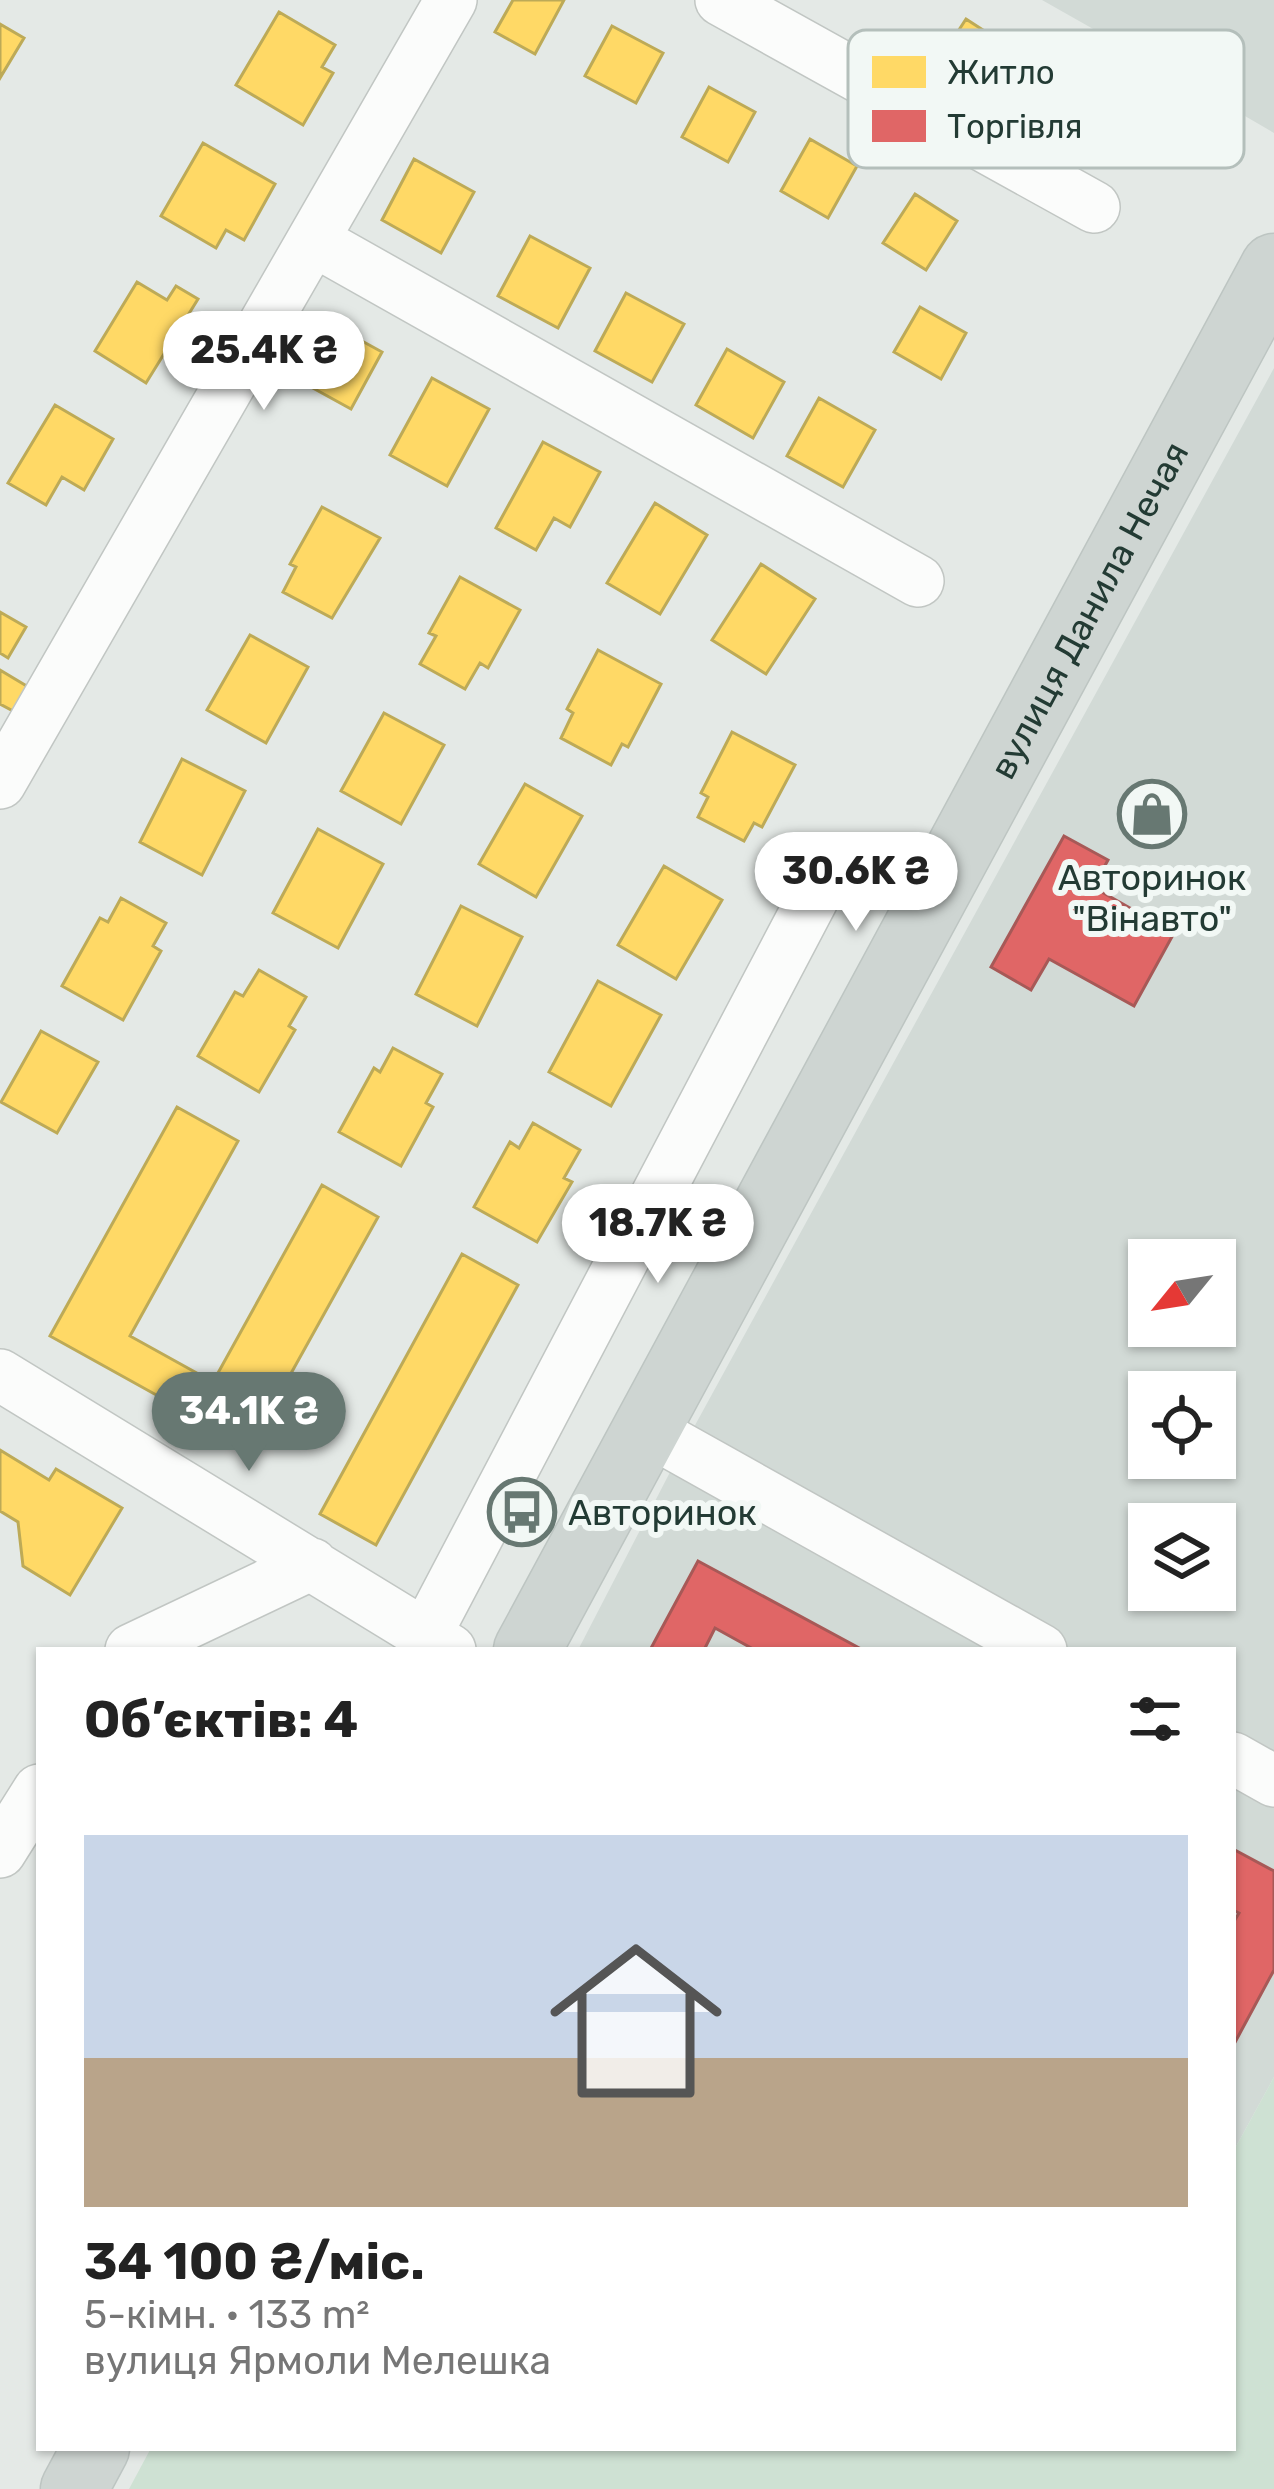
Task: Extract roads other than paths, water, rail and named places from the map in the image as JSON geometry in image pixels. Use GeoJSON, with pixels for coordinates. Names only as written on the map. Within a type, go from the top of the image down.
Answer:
{"type":"FeatureCollection","features":[{"type":"Feature","properties":{"kind":"main road","name":"вулиця Данила Нечая"},"geometry":{"type":"LineString","coordinates":[[529,1647],[1274,267]]}},
{"type":"Feature","properties":{"kind":"main road"},"geometry":{"type":"LineString","coordinates":[[74,2489],[94,2451]]}},
{"type":"Feature","properties":{"kind":"street"},"geometry":{"type":"LineString","coordinates":[[0,783],[451,0]]}},
{"type":"Feature","properties":{"kind":"street"},"geometry":{"type":"LineString","coordinates":[[721,0],[848,70]]}},
{"type":"Feature","properties":{"kind":"street"},"geometry":{"type":"LineString","coordinates":[[1024,168],[1094,207]]}},
{"type":"Feature","properties":{"kind":"street"},"geometry":{"type":"LineString","coordinates":[[313,240],[918,581]]}},
{"type":"Feature","properties":{"kind":"street"},"geometry":{"type":"LineString","coordinates":[[0,1375],[438,1642],[813,898]]}},
{"type":"Feature","properties":{"kind":"street"},"geometry":{"type":"LineString","coordinates":[[646,1429],[1036,1647]]}},
{"type":"Feature","properties":{"kind":"street"},"geometry":{"type":"LineString","coordinates":[[137,1647],[312,1564]]}},
{"type":"Feature","properties":{"kind":"street"},"geometry":{"type":"LineString","coordinates":[[1236,1759],[1274,1780]]}},
{"type":"Feature","properties":{"kind":"street"},"geometry":{"type":"LineString","coordinates":[[0,1852],[36,1795]]}},
{"type":"Feature","properties":{"kind":"place","name":"Авторинок \"Вінавто\""},"geometry":{"type":"Point","coordinates":[1152,814]}},
{"type":"Feature","properties":{"kind":"place","name":"Авторинок"},"geometry":{"type":"Point","coordinates":[522,1512]}}]}
